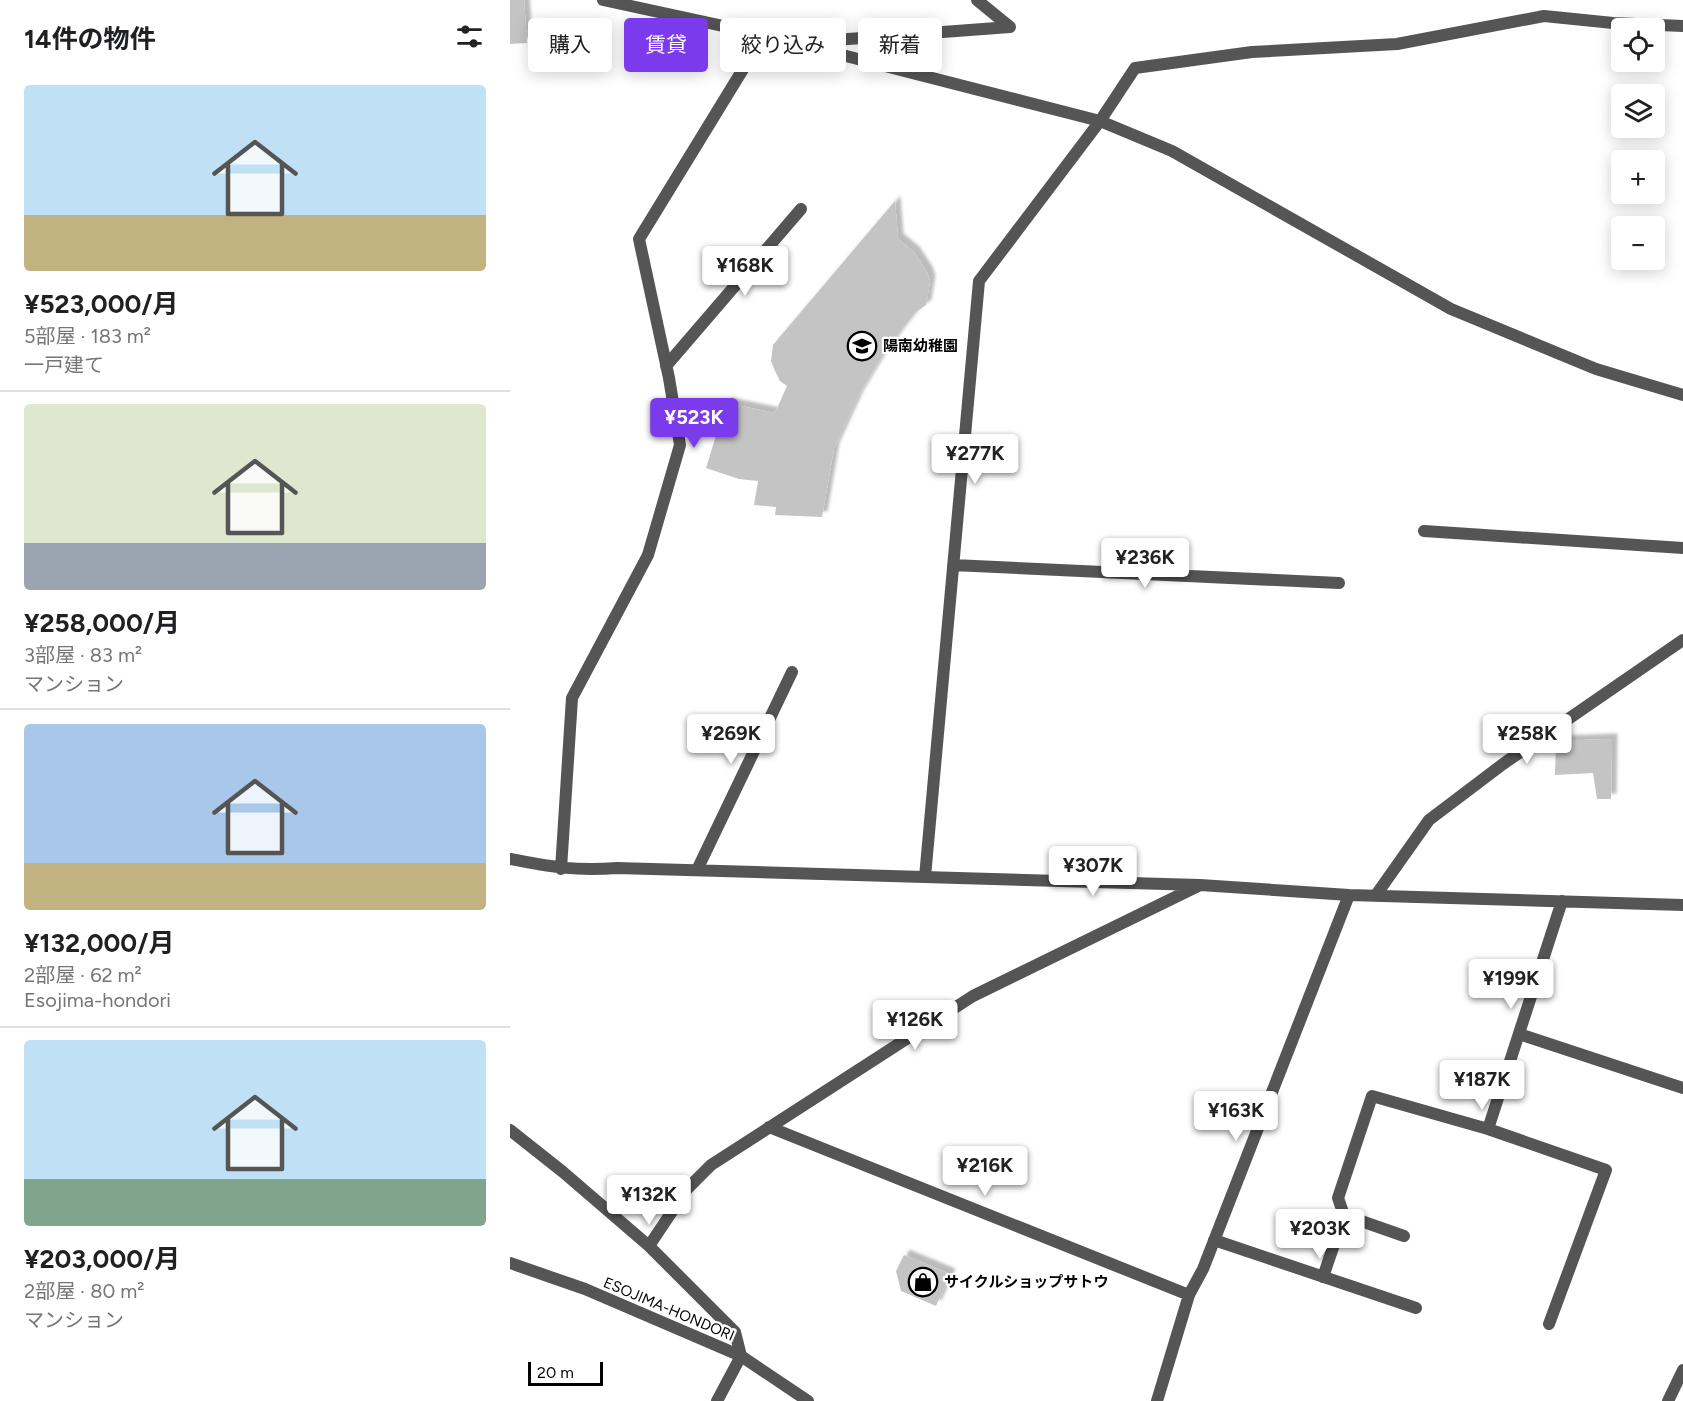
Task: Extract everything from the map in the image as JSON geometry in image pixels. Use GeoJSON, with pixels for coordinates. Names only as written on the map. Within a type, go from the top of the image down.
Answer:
{"type":"FeatureCollection","features":[{"type":"Feature","properties":{"kind":"street"},"geometry":{"type":"LineString","coordinates":[[603,0],[720,25]]}},
{"type":"Feature","properties":{"kind":"street"},"geometry":{"type":"LineString","coordinates":[[846,39],[1010,27],[977,0]]}},
{"type":"Feature","properties":{"kind":"street"},"geometry":{"type":"LineString","coordinates":[[925,878],[979,281],[1100,121],[1135,68],[1252,52],[1397,44],[1544,16],[1613,23],[1683,26]]}},
{"type":"Feature","properties":{"kind":"street"},"geometry":{"type":"LineString","coordinates":[[846,56],[1100,121],[1172,151],[1451,309],[1596,369],[1683,395]]}},
{"type":"Feature","properties":{"kind":"street"},"geometry":{"type":"LineString","coordinates":[[561,869],[572,698],[648,555],[680,445],[639,239],[741,72]]}},
{"type":"Feature","properties":{"kind":"street"},"geometry":{"type":"LineString","coordinates":[[666,366],[801,209]]}},
{"type":"Feature","properties":{"kind":"street"},"geometry":{"type":"LineString","coordinates":[[1424,531],[1683,548]]}},
{"type":"Feature","properties":{"kind":"street"},"geometry":{"type":"LineString","coordinates":[[953,565],[1340,583]]}},
{"type":"Feature","properties":{"kind":"street"},"geometry":{"type":"LineString","coordinates":[[1376,895],[1429,820],[1503,764],[1683,640]]}},
{"type":"Feature","properties":{"kind":"street"},"geometry":{"type":"LineString","coordinates":[[697,870],[792,672]]}},
{"type":"Feature","properties":{"kind":"street"},"geometry":{"type":"LineString","coordinates":[[510,859],[561,869],[586,870],[617,868],[1200,885],[1349,895],[1683,905]]}},
{"type":"Feature","properties":{"kind":"street"},"geometry":{"type":"LineString","coordinates":[[649,1246],[687,1189],[711,1165],[769,1127],[973,996],[1200,885]]}},
{"type":"Feature","properties":{"kind":"street"},"geometry":{"type":"LineString","coordinates":[[1157,1401],[1189,1295],[1203,1269],[1349,895]]}},
{"type":"Feature","properties":{"kind":"street"},"geometry":{"type":"LineString","coordinates":[[1488,1129],[1562,901]]}},
{"type":"Feature","properties":{"kind":"street"},"geometry":{"type":"LineString","coordinates":[[1519,1034],[1683,1088]]}},
{"type":"Feature","properties":{"kind":"street"},"geometry":{"type":"LineString","coordinates":[[1323,1277],[1344,1215],[1338,1198],[1372,1096],[1488,1129],[1606,1170],[1549,1324]]}},
{"type":"Feature","properties":{"kind":"street"},"geometry":{"type":"LineString","coordinates":[[769,1127],[1189,1295]]}},
{"type":"Feature","properties":{"kind":"street"},"geometry":{"type":"LineString","coordinates":[[510,1130],[649,1246],[735,1332],[741,1356],[717,1401]]}},
{"type":"Feature","properties":{"kind":"street"},"geometry":{"type":"LineString","coordinates":[[1344,1215],[1404,1236]]}},
{"type":"Feature","properties":{"kind":"street"},"geometry":{"type":"LineString","coordinates":[[1214,1240],[1416,1308]]}},
{"type":"Feature","properties":{"kind":"street","name":"ESOJIMA-HONDORI"},"geometry":{"type":"LineString","coordinates":[[510,1263],[585,1289],[741,1356],[808,1401]]}},
{"type":"Feature","properties":{"kind":"street"},"geometry":{"type":"LineString","coordinates":[[1668,1401],[1683,1370]]}},
{"type":"Feature","properties":{"kind":"building"},"geometry":{"type":"Polygon","coordinates":[[[510,0],[524,0],[527,43],[510,44],[510,0]]]}},
{"type":"Feature","properties":{"kind":"building","name":"陽南幼稚園"},"geometry":{"type":"Polygon","coordinates":[[[895,201],[898,239],[914,252],[930,281],[926,305],[916,312],[903,328],[879,361],[858,396],[834,448],[822,517],[775,515],[776,507],[754,505],[758,481],[739,479],[706,468],[726,403],[775,413],[787,386],[780,381],[771,361],[773,345],[895,201]]]}},
{"type":"Feature","properties":{"kind":"building"},"geometry":{"type":"Polygon","coordinates":[[[1612,739],[1611,799],[1597,799],[1593,773],[1555,775],[1556,741],[1612,739]]]}},
{"type":"Feature","properties":{"kind":"building","name":"サイクルショップサトウ"},"geometry":{"type":"Polygon","coordinates":[[[904,1255],[950,1274],[936,1306],[901,1291],[896,1271],[904,1255]]]}},
{"type":"Feature","properties":{"kind":"place","name":"陽南幼稚園"},"geometry":{"type":"Point","coordinates":[862,346]}},
{"type":"Feature","properties":{"kind":"place","name":"サイクルショップサトウ"},"geometry":{"type":"Point","coordinates":[923,1282]}}]}
